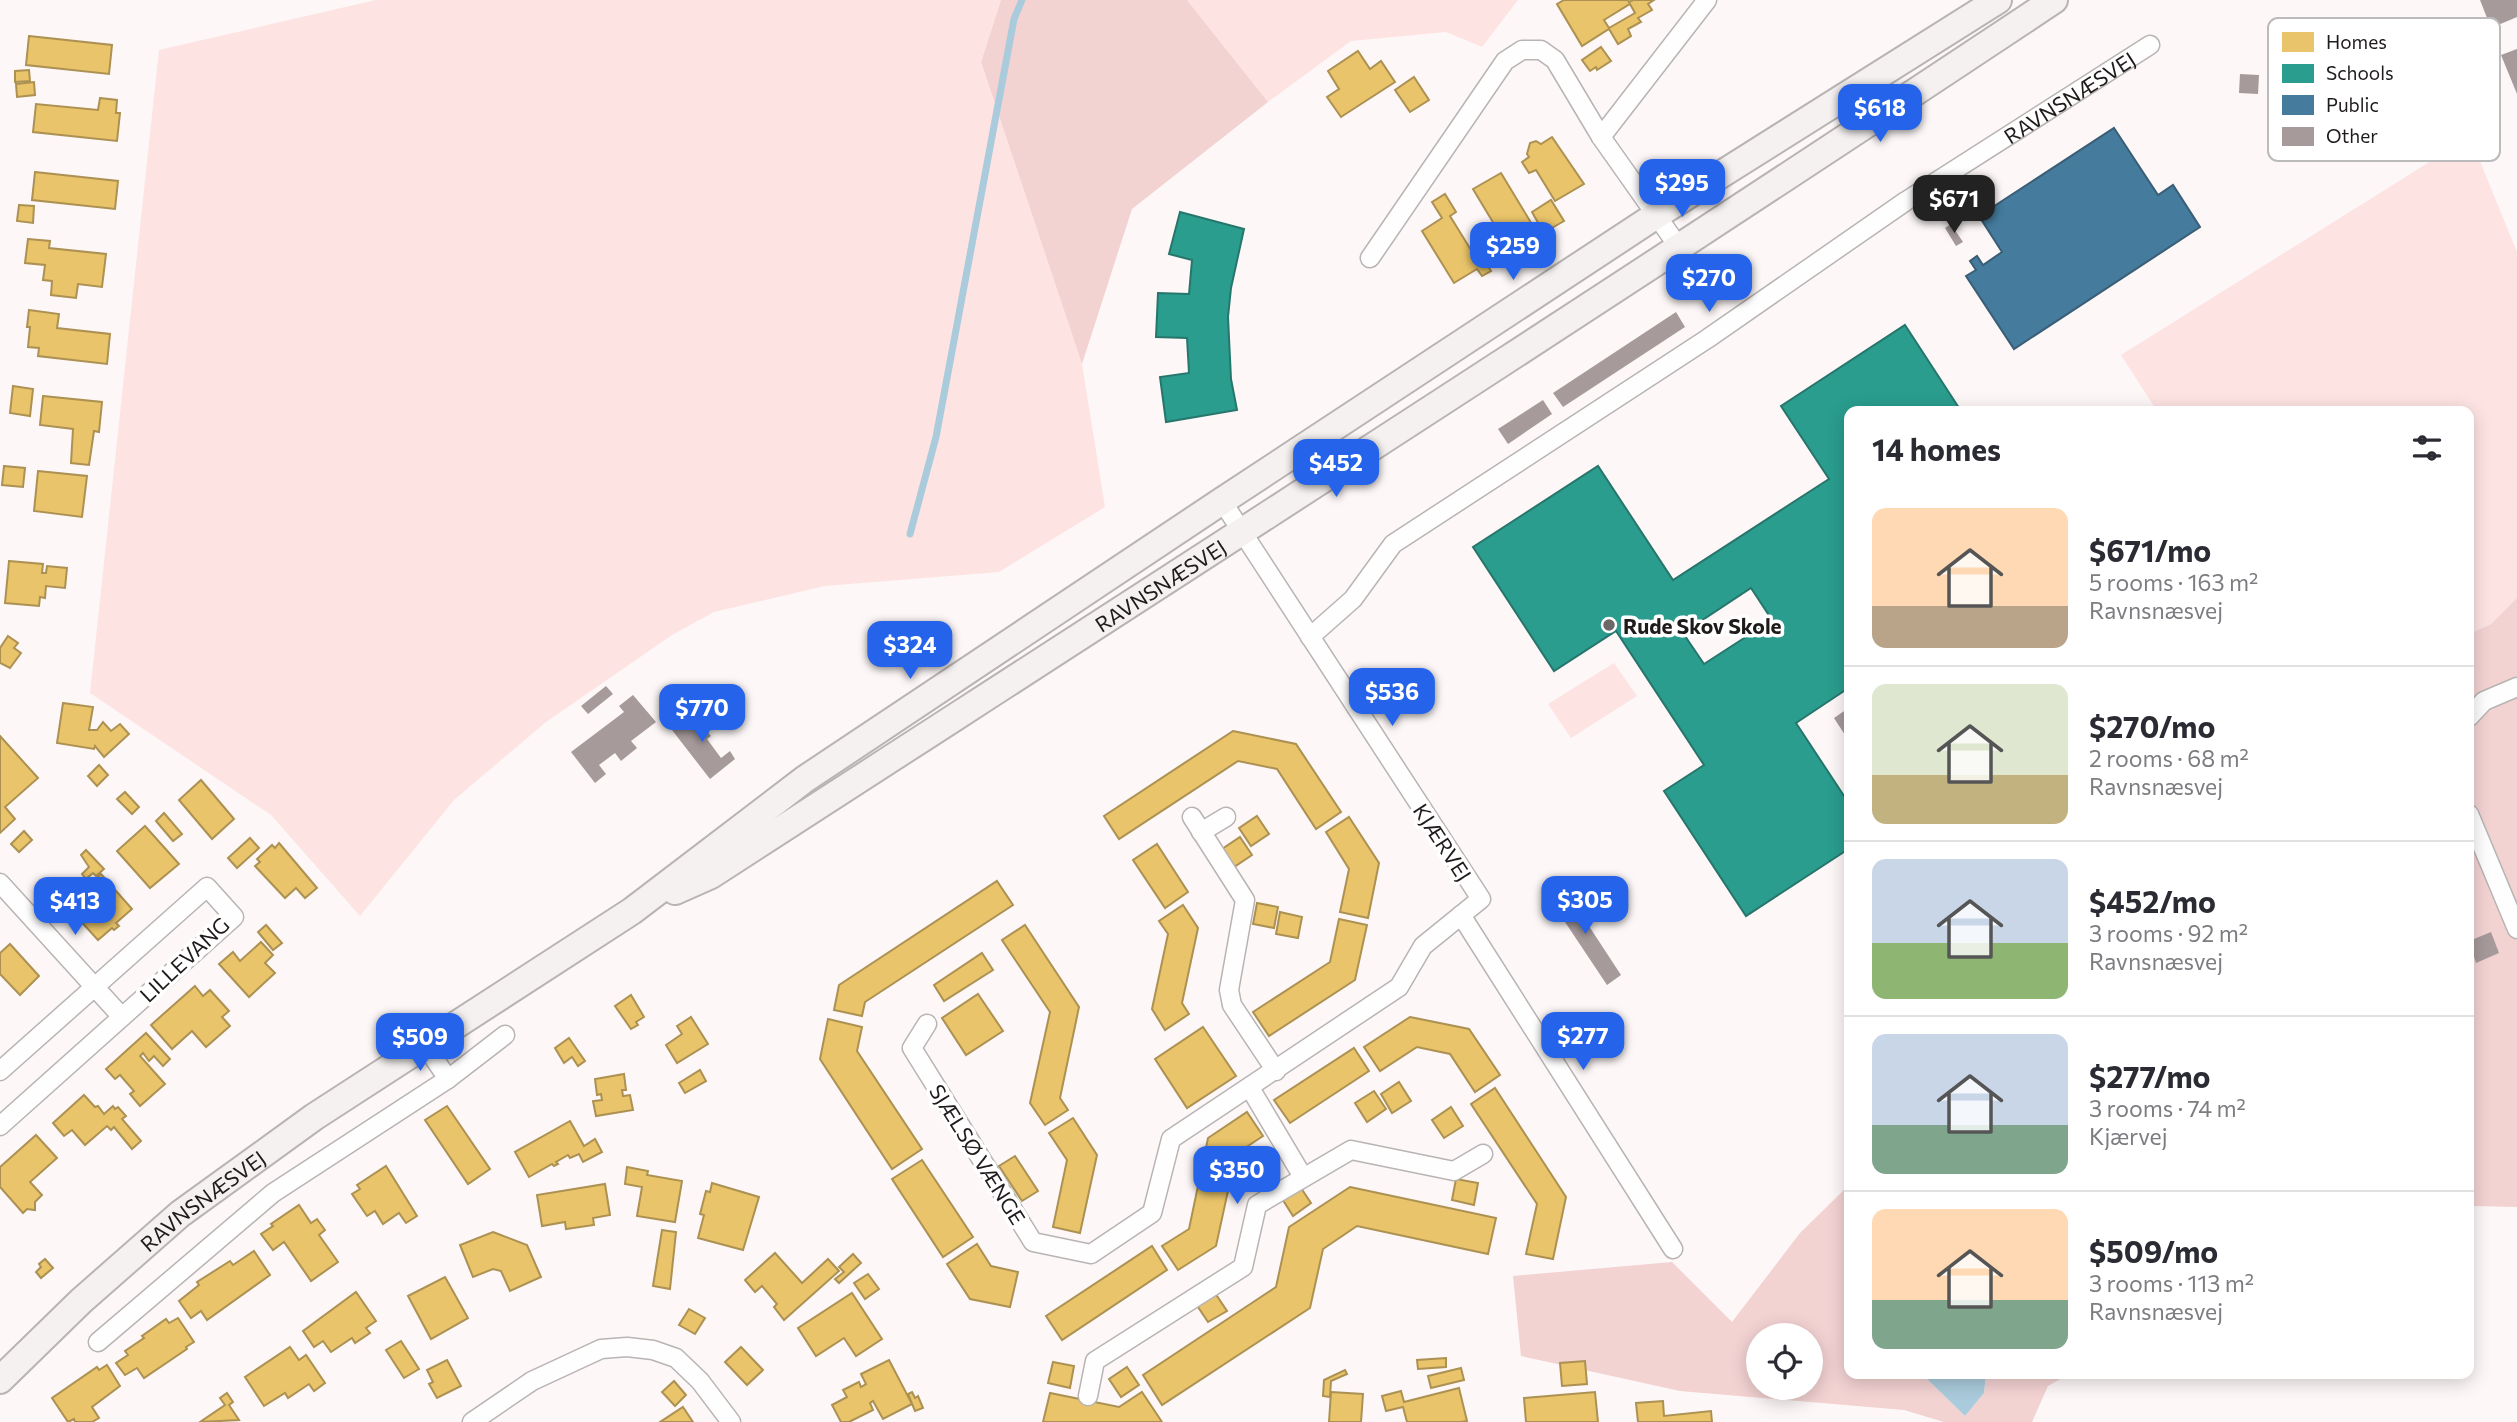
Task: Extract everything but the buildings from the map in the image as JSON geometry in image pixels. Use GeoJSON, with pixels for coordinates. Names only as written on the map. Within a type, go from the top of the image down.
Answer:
{"type":"FeatureCollection","features":[{"type":"Feature","properties":{"kind":"main road","name":"RAVNSNÆSVEJ"},"geometry":{"type":"LineString","coordinates":[[0,1380],[80,1301],[180,1214],[314,1117],[632,911],[805,779],[1222,501],[1656,216],[1998,0]]}},
{"type":"Feature","properties":{"kind":"main road","name":"RAVNSNÆSVEJ"},"geometry":{"type":"LineString","coordinates":[[632,911],[710,875],[1241,532],[2054,0]]}},
{"type":"Feature","properties":{"kind":"street"},"geometry":{"type":"LineString","coordinates":[[1601,136],[1707,0]]}},
{"type":"Feature","properties":{"kind":"street","name":"RAVNSNÆSVEJ"},"geometry":{"type":"LineString","coordinates":[[1310,637],[1353,599],[1393,544],[1707,339],[1906,201],[2150,45]]}},
{"type":"Feature","properties":{"kind":"street"},"geometry":{"type":"LineString","coordinates":[[1370,258],[1505,61],[1522,50],[1541,50],[1555,60],[1601,136],[1678,246]]}},
{"type":"Feature","properties":{"kind":"street","name":"KJÆRVEJ"},"geometry":{"type":"LineString","coordinates":[[1222,501],[1481,899],[1461,915],[1673,1249]]}},
{"type":"Feature","properties":{"kind":"street"},"geometry":{"type":"LineString","coordinates":[[2474,712],[2484,701],[2517,687]]}},
{"type":"Feature","properties":{"kind":"street"},"geometry":{"type":"LineString","coordinates":[[1226,817],[1197,824],[1245,900],[1229,990],[1232,1005],[1276,1070]]}},
{"type":"Feature","properties":{"kind":"street"},"geometry":{"type":"LineString","coordinates":[[2474,826],[2517,929]]}},
{"type":"Feature","properties":{"kind":"street","name":"LILLEVANG"},"geometry":{"type":"LineString","coordinates":[[0,883],[122,1017]]}},
{"type":"Feature","properties":{"kind":"street","name":"LILLEVANG"},"geometry":{"type":"LineString","coordinates":[[0,1071],[207,887],[234,917],[0,1126]]}},
{"type":"Feature","properties":{"kind":"street","name":"SJÆLSØ VÆNGE"},"geometry":{"type":"LineString","coordinates":[[927,1024],[912,1048],[1033,1242],[1091,1254],[1152,1213],[1171,1139],[1399,988],[1423,946],[1461,915]]}},
{"type":"Feature","properties":{"kind":"street","name":"RAVNSNÆSVEJ"},"geometry":{"type":"LineString","coordinates":[[98,1342],[273,1193],[448,1079],[505,1035]]}},
{"type":"Feature","properties":{"kind":"street"},"geometry":{"type":"LineString","coordinates":[[425,1045],[448,1079]]}},
{"type":"Feature","properties":{"kind":"street"},"geometry":{"type":"LineString","coordinates":[[1250,1088],[1303,1177]]}},
{"type":"Feature","properties":{"kind":"street"},"geometry":{"type":"LineString","coordinates":[[1088,1396],[1095,1361],[1243,1267],[1257,1205],[1352,1150],[1454,1171],[1483,1154]]}},
{"type":"Feature","properties":{"kind":"street"},"geometry":{"type":"LineString","coordinates":[[472,1422],[532,1381],[601,1349],[627,1347],[653,1350],[676,1358],[701,1381],[732,1422]]}},
{"type":"Feature","properties":{"kind":"shaded area"},"geometry":{"type":"Polygon","coordinates":[[[376,0],[1001,0],[981,62],[1082,364],[1105,507],[999,572],[825,586],[714,612],[672,635],[546,722],[454,800],[360,916],[271,815],[90,693],[159,50],[376,0]]]}},
{"type":"Feature","properties":{"kind":"shaded area"},"geometry":{"type":"Polygon","coordinates":[[[1001,0],[1187,0],[1268,102],[1132,209],[1082,364],[981,62],[1001,0]]]}},
{"type":"Feature","properties":{"kind":"shaded area"},"geometry":{"type":"Polygon","coordinates":[[[1187,0],[1518,0],[1482,47],[1446,32],[1351,41],[1268,102],[1187,0]]]}},
{"type":"Feature","properties":{"kind":"shaded area"},"geometry":{"type":"Polygon","coordinates":[[[2431,161],[2480,161],[2517,252],[2517,598],[2491,624],[2474,632],[2474,406],[2154,406],[2121,355],[2431,161]]]}},
{"type":"Feature","properties":{"kind":"shaded area"},"geometry":{"type":"Polygon","coordinates":[[[2517,598],[2517,1207],[2474,1206],[2474,632],[2491,624],[2517,598]]]}},
{"type":"Feature","properties":{"kind":"shaded area"},"geometry":{"type":"Polygon","coordinates":[[[1614,663],[1637,696],[1571,738],[1548,704],[1614,663]]]}},
{"type":"Feature","properties":{"kind":"shaded area"},"geometry":{"type":"Polygon","coordinates":[[[1844,1190],[1844,1379],[1927,1379],[1965,1416],[1984,1393],[1985,1379],[2060,1379],[2048,1386],[2032,1422],[1944,1422],[1904,1410],[1786,1400],[1823,1400],[1823,1323],[1746,1323],[1746,1397],[1680,1391],[1521,1356],[1513,1276],[1672,1262],[1732,1322],[1800,1233],[1844,1190]]]}},
{"type":"Feature","properties":{"kind":"water"},"geometry":{"type":"Polygon","coordinates":[[[1927,1379],[1985,1379],[1984,1393],[1965,1416],[1927,1379]]]}},
{"type":"Feature","properties":{"kind":"waterway"},"geometry":{"type":"LineString","coordinates":[[910,534],[936,437],[1014,19],[1022,0]]}},
{"type":"Feature","properties":{"kind":"place","name":"Rude Skov Skole"},"geometry":{"type":"Point","coordinates":[1609,625]}}]}
